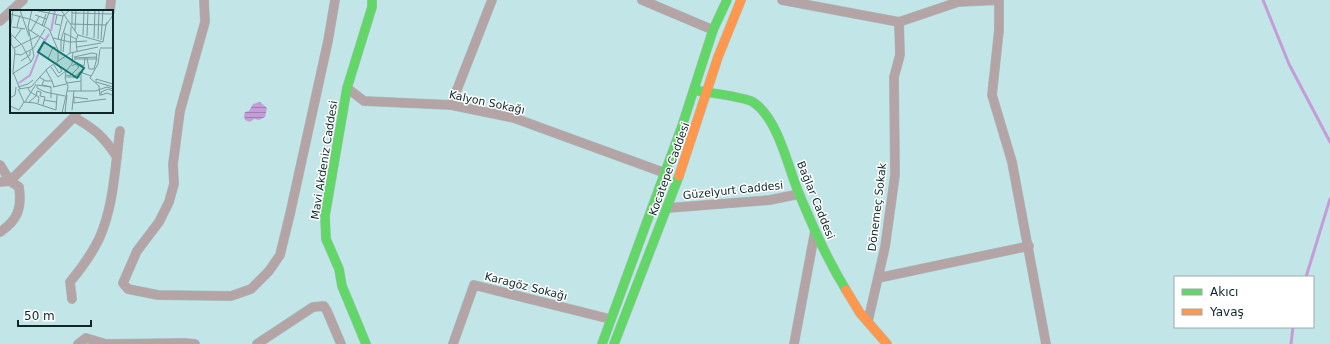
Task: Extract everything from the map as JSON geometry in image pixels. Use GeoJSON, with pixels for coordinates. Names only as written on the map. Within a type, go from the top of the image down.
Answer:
{"type":"FeatureCollection","features":[{"type":"Feature","properties":{"kind":"main road","name":"Mavi Akdeniz Caddesi"},"geometry":{"type":"LineString","coordinates":[[366,344],[342,286],[334,253],[326,239],[325,216],[347,88],[362,35],[372,7],[372,0]]}},
{"type":"Feature","properties":{"kind":"main road","name":"Kocatepe Caddesi"},"geometry":{"type":"LineString","coordinates":[[602,344],[665,173],[713,30],[727,0]]}},
{"type":"Feature","properties":{"kind":"main road","name":"Kocatepe Caddesi"},"geometry":{"type":"LineString","coordinates":[[614,344],[668,208],[708,92],[723,40],[741,0]]}},
{"type":"Feature","properties":{"kind":"main road","name":"Bağlar Caddesi"},"geometry":{"type":"LineString","coordinates":[[694,90],[751,101],[762,109],[775,130],[799,194],[827,259],[868,321],[887,344]]}},
{"type":"Feature","properties":{"kind":"street"},"geometry":{"type":"LineString","coordinates":[[12,10],[23,0]]}},
{"type":"Feature","properties":{"kind":"street"},"geometry":{"type":"LineString","coordinates":[[110,10],[111,0]]}},
{"type":"Feature","properties":{"kind":"street"},"geometry":{"type":"LineString","coordinates":[[204,0],[205,22],[180,111],[175,139],[173,164],[174,184],[169,202],[159,222],[136,251],[126,273],[123,283],[128,289],[158,295],[231,296],[250,289],[269,271],[280,255],[290,214],[328,41],[335,0]]}},
{"type":"Feature","properties":{"kind":"street"},"geometry":{"type":"LineString","coordinates":[[451,105],[492,0]]}},
{"type":"Feature","properties":{"kind":"street"},"geometry":{"type":"LineString","coordinates":[[642,0],[713,30]]}},
{"type":"Feature","properties":{"kind":"street"},"geometry":{"type":"LineString","coordinates":[[782,0],[899,22],[958,2],[999,0],[998,30],[992,95],[1012,162],[1029,246],[1046,344]]}},
{"type":"Feature","properties":{"kind":"street"},"geometry":{"type":"LineString","coordinates":[[0,21],[10,12]]}},
{"type":"Feature","properties":{"kind":"street","name":"Dönemeç Sokak"},"geometry":{"type":"LineString","coordinates":[[868,321],[885,247],[895,175],[894,77],[900,55],[899,22]]}},
{"type":"Feature","properties":{"kind":"street","name":"Kalyon Sokağı"},"geometry":{"type":"LineString","coordinates":[[347,88],[364,101],[451,105],[514,118],[665,173]]}},
{"type":"Feature","properties":{"kind":"street"},"geometry":{"type":"LineString","coordinates":[[0,182],[10,180],[75,115],[95,130],[106,141],[117,157]]}},
{"type":"Feature","properties":{"kind":"street"},"geometry":{"type":"LineString","coordinates":[[72,300],[70,282],[94,249],[104,225],[117,157],[120,131]]}},
{"type":"Feature","properties":{"kind":"street"},"geometry":{"type":"LineString","coordinates":[[0,165],[10,180],[19,186],[20,198],[19,210],[8,226],[0,232]]}},
{"type":"Feature","properties":{"kind":"street","name":"Güzelyurt Caddesi"},"geometry":{"type":"LineString","coordinates":[[668,208],[770,200],[799,194]]}},
{"type":"Feature","properties":{"kind":"street"},"geometry":{"type":"LineString","coordinates":[[794,344],[815,231]]}},
{"type":"Feature","properties":{"kind":"street"},"geometry":{"type":"LineString","coordinates":[[878,278],[1029,246]]}},
{"type":"Feature","properties":{"kind":"street","name":"Karagöz Sokağı"},"geometry":{"type":"LineString","coordinates":[[453,344],[474,285],[610,319]]}},
{"type":"Feature","properties":{"kind":"street"},"geometry":{"type":"LineString","coordinates":[[257,344],[313,306],[318,305],[324,306],[327,311],[341,344]]}},
{"type":"Feature","properties":{"kind":"street"},"geometry":{"type":"LineString","coordinates":[[78,344],[86,338],[106,344],[195,344]]}},
{"type":"Feature","properties":{"kind":"shaded area"},"geometry":{"type":"Polygon","coordinates":[[[260,102],[267,108],[265,117],[259,120],[254,119],[250,122],[245,120],[245,112],[249,111],[253,104],[260,102]]]}},
{"type":"Feature","properties":{"kind":"waterway"},"geometry":{"type":"LineString","coordinates":[[1263,0],[1289,64],[1330,142]]}},
{"type":"Feature","properties":{"kind":"waterway"},"geometry":{"type":"LineString","coordinates":[[1306,276],[1330,199]]}},
{"type":"Feature","properties":{"kind":"waterway"},"geometry":{"type":"LineString","coordinates":[[1291,344],[1293,328]]}},
{"type":"Feature","properties":{"kind":"traffic: fast"},"geometry":{"type":"LineString","coordinates":[[366,344],[342,286],[339,269],[326,239],[325,216],[347,88],[372,7],[372,0]]}},
{"type":"Feature","properties":{"kind":"traffic: fast"},"geometry":{"type":"LineString","coordinates":[[602,344],[682,126],[713,30],[727,0]]}},
{"type":"Feature","properties":{"kind":"traffic: fast"},"geometry":{"type":"LineString","coordinates":[[699,91],[749,100],[762,110],[770,120],[782,145],[800,196],[816,232],[846,290]]}},
{"type":"Feature","properties":{"kind":"traffic: fast"},"geometry":{"type":"LineString","coordinates":[[614,344],[679,176]]}},
{"type":"Feature","properties":{"kind":"traffic: slow"},"geometry":{"type":"LineString","coordinates":[[679,176],[718,57],[741,0]]}},
{"type":"Feature","properties":{"kind":"traffic: slow"},"geometry":{"type":"LineString","coordinates":[[846,290],[860,313],[887,344]]}}]}
